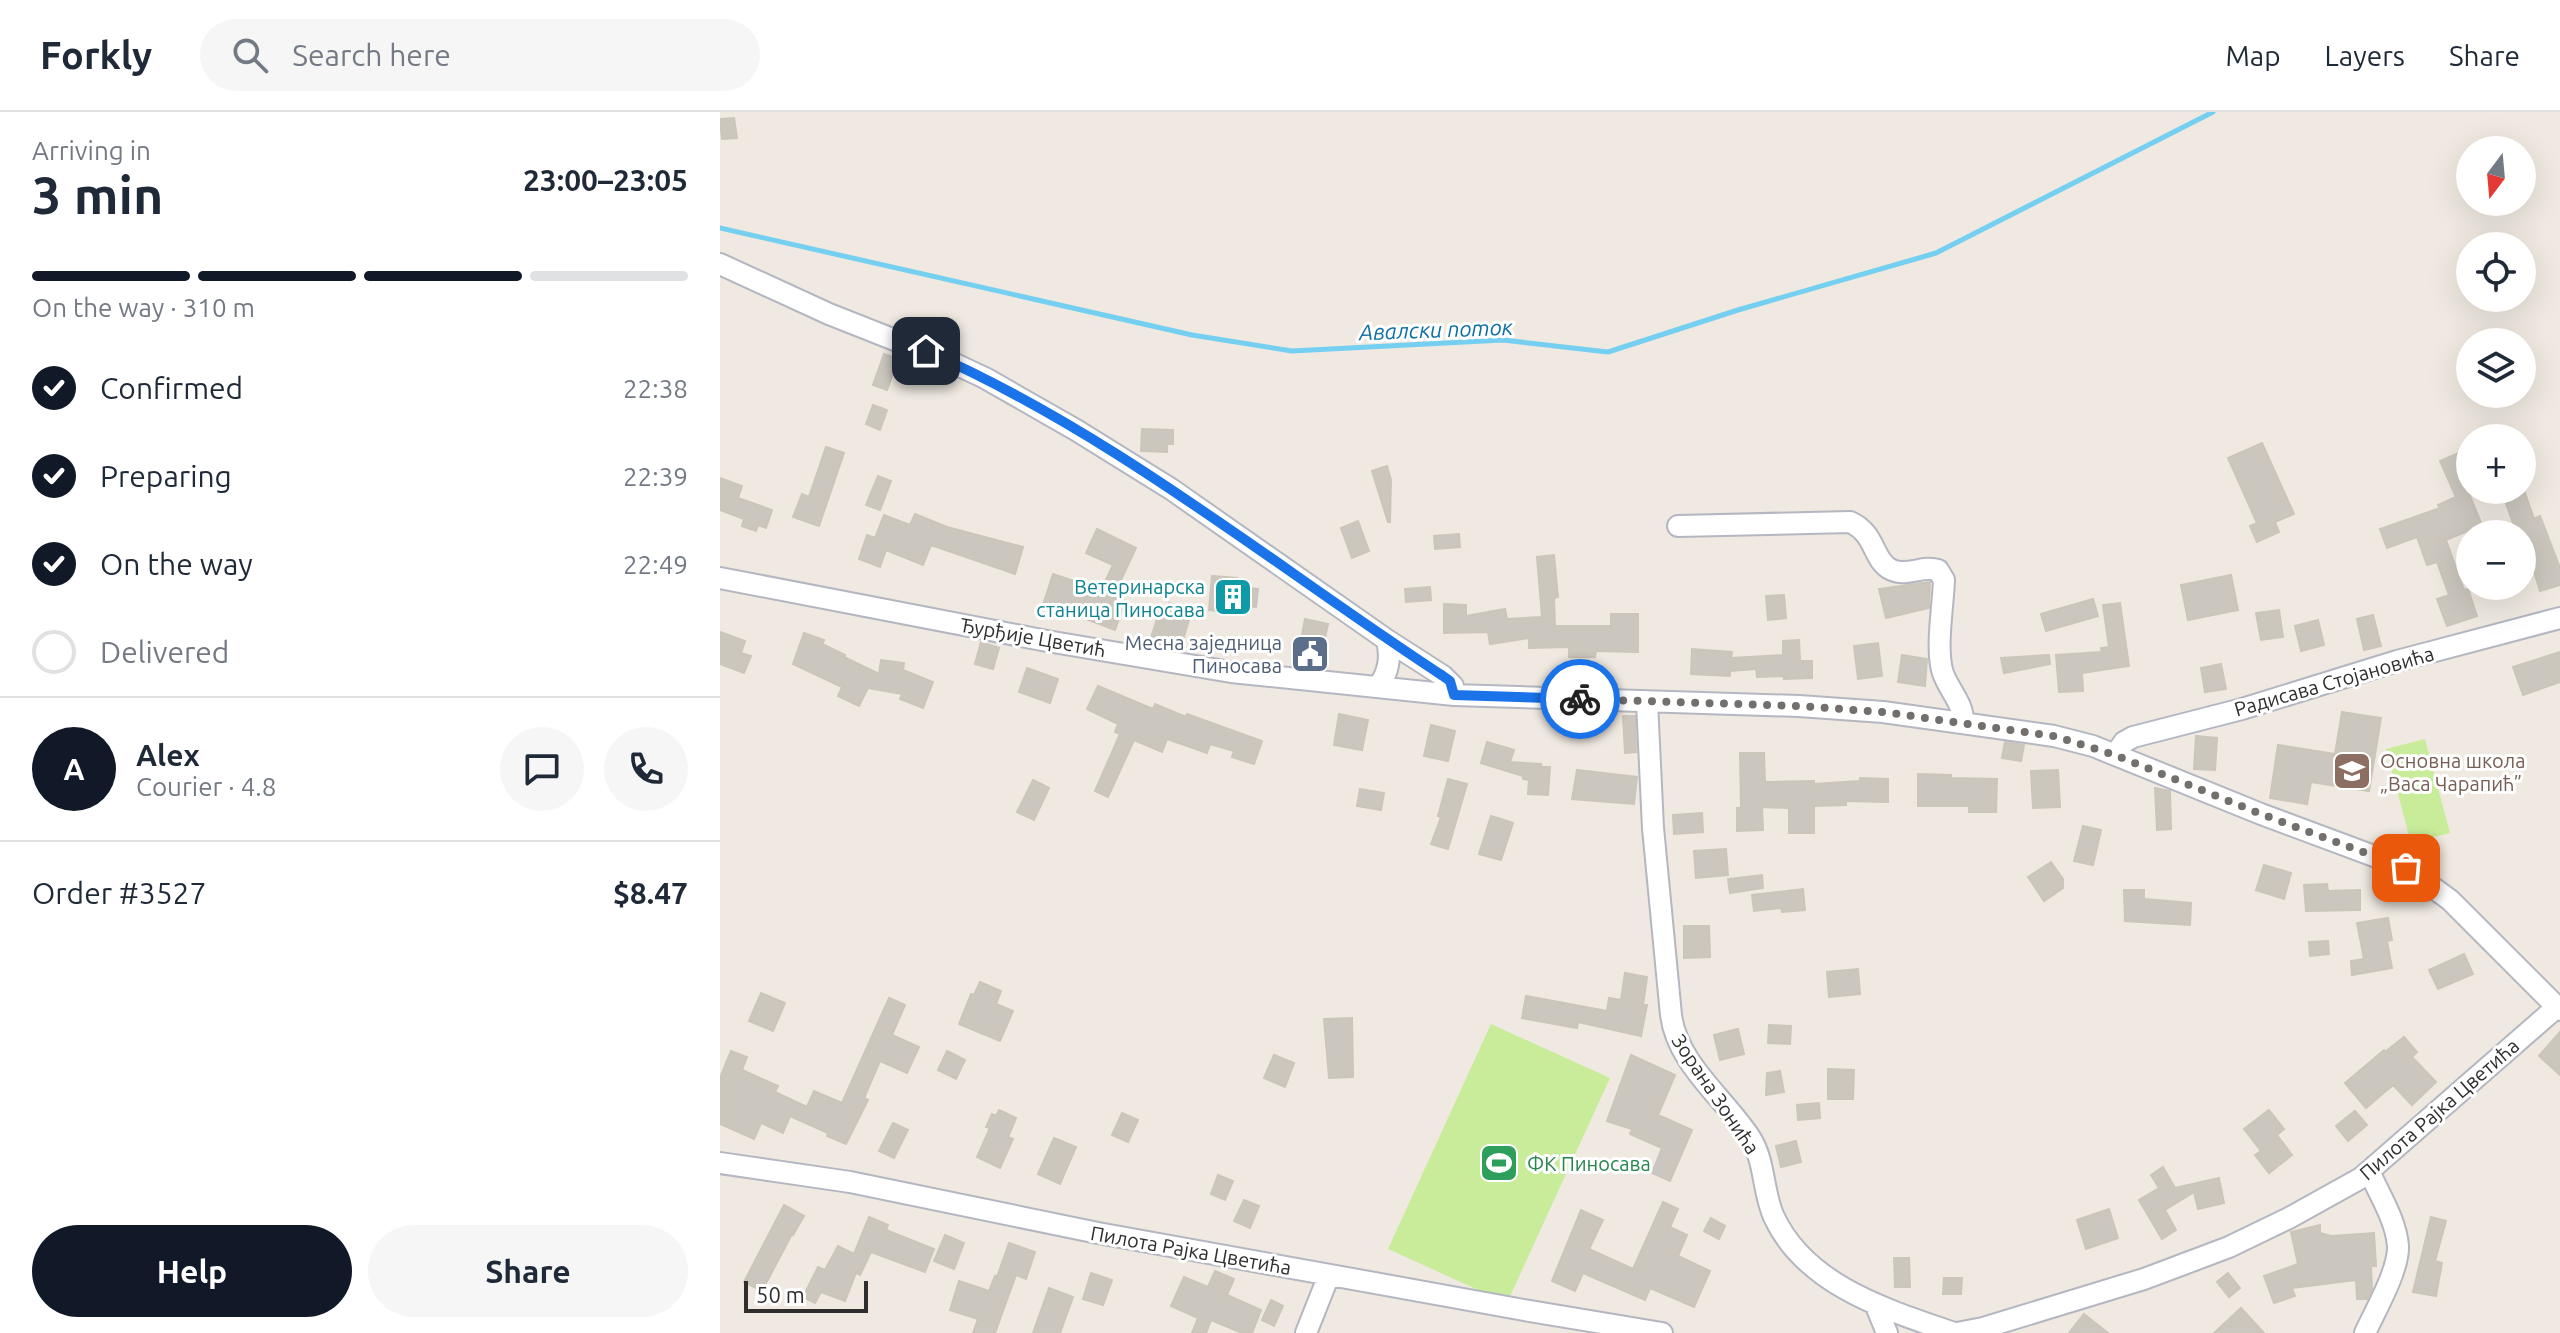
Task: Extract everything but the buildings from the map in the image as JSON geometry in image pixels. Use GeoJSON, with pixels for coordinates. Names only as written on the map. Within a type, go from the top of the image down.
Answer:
{"type":"FeatureCollection","features":[{"type":"Feature","properties":{"kind":"street"},"geometry":{"type":"LineString","coordinates":[[720,264],[816,309],[926,351],[985,378],[1121,456],[1450,681],[1454,695]]}},
{"type":"Feature","properties":{"kind":"street"},"geometry":{"type":"LineString","coordinates":[[1678,526],[1850,522],[1868,534],[1889,569],[1904,573],[1930,568],[1938,570],[1944,580],[1943,672],[1962,708],[1963,723]]}},
{"type":"Feature","properties":{"kind":"street","name":"Ђурђије Цветић"},"geometry":{"type":"LineString","coordinates":[[720,578],[1047,641],[1231,672],[1454,695],[1799,706],[1883,712],[2054,736],[2115,755],[2406,868],[2458,907],[2558,1009]]}},
{"type":"Feature","properties":{"kind":"street","name":"Радисава Стојановића"},"geometry":{"type":"LineString","coordinates":[[2115,755],[2124,742],[2133,737],[2560,618]]}},
{"type":"Feature","properties":{"kind":"street"},"geometry":{"type":"LineString","coordinates":[[1378,687],[1389,667],[1387,640]]}},
{"type":"Feature","properties":{"kind":"street","name":"Зорана Зонића"},"geometry":{"type":"LineString","coordinates":[[1647,702],[1653,828],[1676,1040],[1756,1148],[1773,1215],[1800,1255],[1876,1306],[1955,1333]]}},
{"type":"Feature","properties":{"kind":"street","name":"Пилота Рајка Цветића"},"geometry":{"type":"LineString","coordinates":[[1955,1333],[1984,1330],[2144,1279],[2229,1247],[2289,1218],[2361,1178],[2558,1009]]}},
{"type":"Feature","properties":{"kind":"street","name":"Пилота Рајка Цветића"},"geometry":{"type":"LineString","coordinates":[[720,1163],[850,1182],[1098,1233],[1662,1333]]}},
{"type":"Feature","properties":{"kind":"street"},"geometry":{"type":"LineString","coordinates":[[2365,1333],[2394,1267],[2398,1248],[2393,1226],[2369,1171]]}},
{"type":"Feature","properties":{"kind":"street"},"geometry":{"type":"LineString","coordinates":[[1306,1333],[1329,1275]]}},
{"type":"Feature","properties":{"kind":"street"},"geometry":{"type":"LineString","coordinates":[[1876,1306],[1887,1333]]}},
{"type":"Feature","properties":{"kind":"green space"},"geometry":{"type":"Polygon","coordinates":[[[2425,739],[2450,833],[2411,843],[2386,749],[2425,739]]]}},
{"type":"Feature","properties":{"kind":"green space","name":"ФК Пиносава"},"geometry":{"type":"Polygon","coordinates":[[[1491,1024],[1610,1078],[1507,1303],[1388,1249],[1491,1024]]]}},
{"type":"Feature","properties":{"kind":"waterway","name":"Авалски поток"},"geometry":{"type":"LineString","coordinates":[[720,228],[1192,335],[1292,351],[1503,340],[1608,352],[1738,310],[1936,253],[2213,112]]}},
{"type":"Feature","properties":{"kind":"way so far"},"geometry":{"type":"LineString","coordinates":[[1580,699],[1883,712],[2054,736],[2093,746],[2406,868]]}},
{"type":"Feature","properties":{"kind":"place","name":"Ветеринарска станица Пиносава"},"geometry":{"type":"Point","coordinates":[1233,597]}},
{"type":"Feature","properties":{"kind":"place","name":"Месна заједница Пиносава"},"geometry":{"type":"Point","coordinates":[1310,654]}},
{"type":"Feature","properties":{"kind":"place","name":"Основна школа „Васа Чарапић”"},"geometry":{"type":"Point","coordinates":[2352,771]}},
{"type":"Feature","properties":{"kind":"place","name":"ФК Пиносава"},"geometry":{"type":"Point","coordinates":[1499,1163]}},
{"type":"Feature","properties":{"kind":"route"},"geometry":{"type":"LineString","coordinates":[[926,351],[985,378],[1121,456],[1450,681],[1454,695],[1580,699]]}}]}
